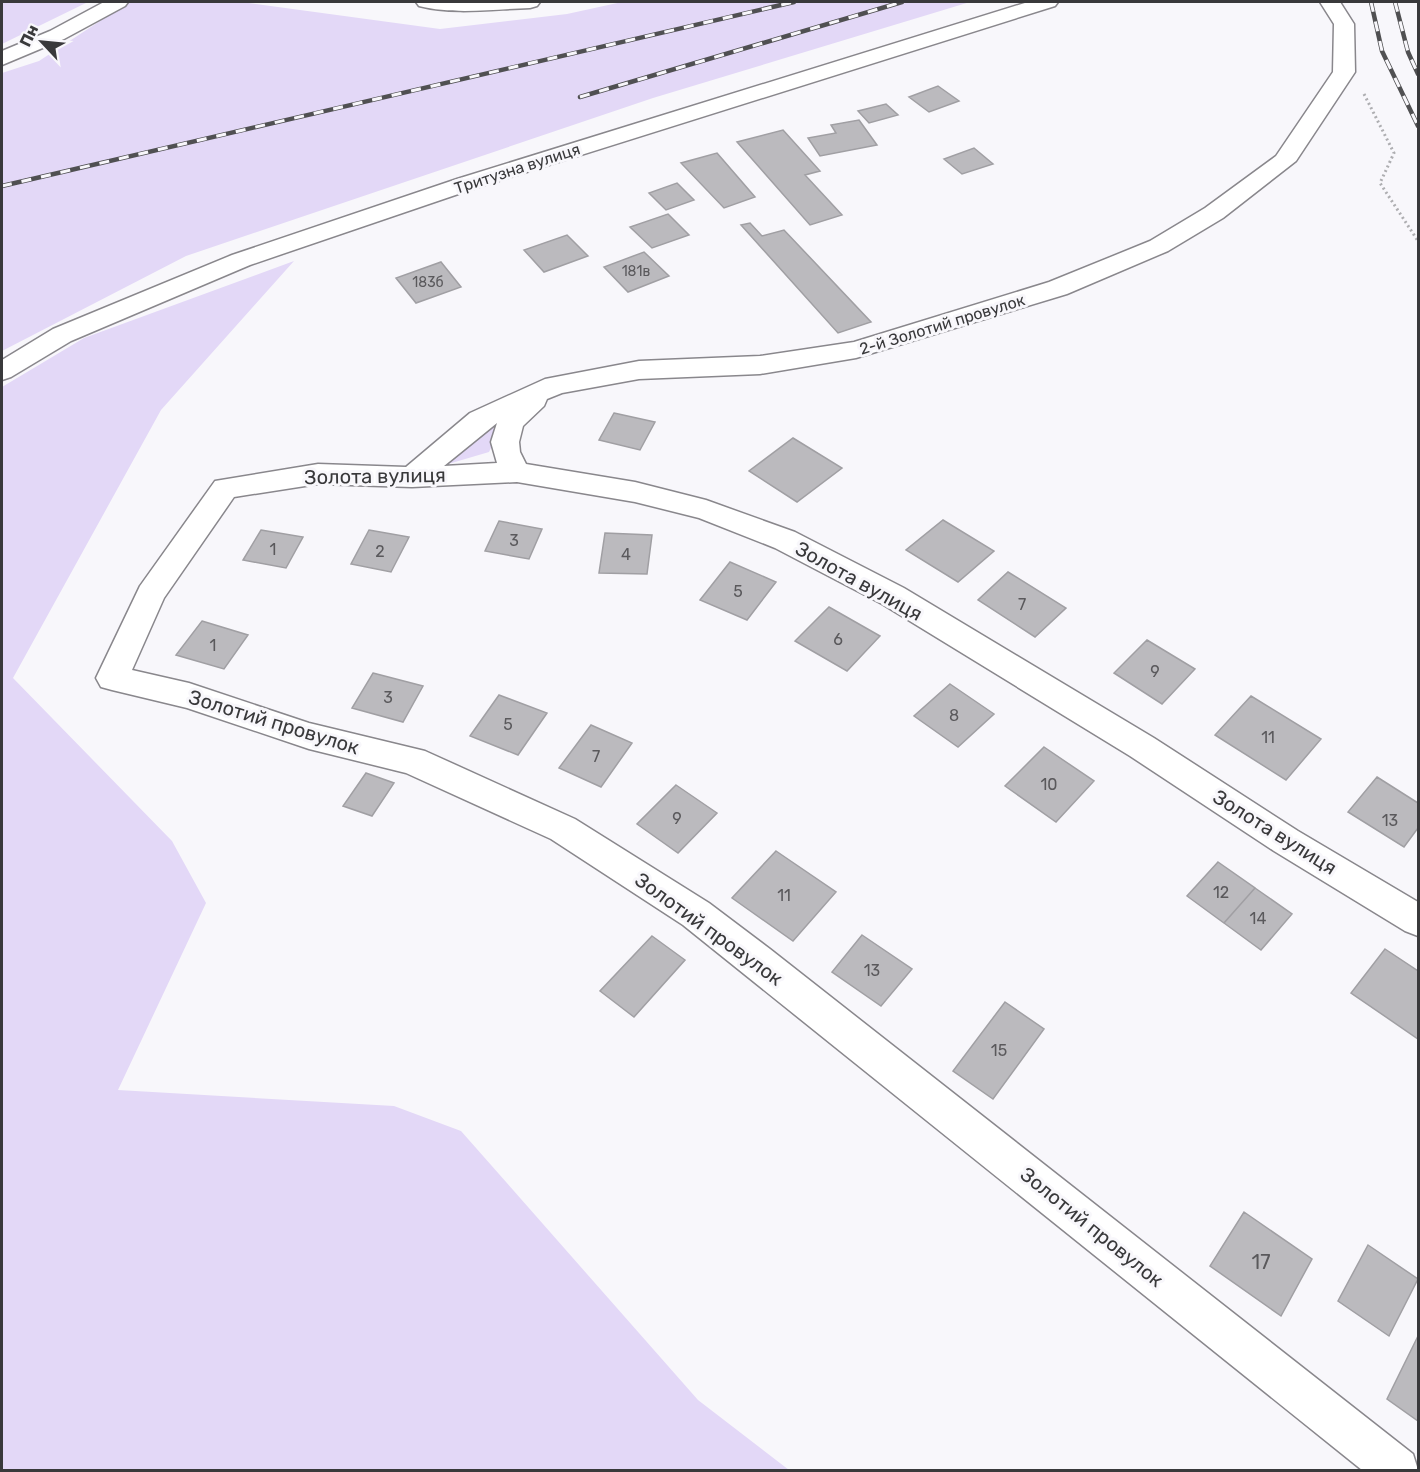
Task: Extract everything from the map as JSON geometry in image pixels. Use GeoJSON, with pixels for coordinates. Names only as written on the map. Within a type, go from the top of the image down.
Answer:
{"type":"FeatureCollection","features":[{"type":"Feature","properties":{"kind":"street"},"geometry":{"type":"LineString","coordinates":[[2,59],[57,35],[118,2]]}},
{"type":"Feature","properties":{"kind":"street"},"geometry":{"type":"LineString","coordinates":[[426,2],[455,4],[530,2]]}},
{"type":"Feature","properties":{"kind":"street","name":"Тритузна вулиця"},"geometry":{"type":"LineString","coordinates":[[2,371],[62,335],[241,260],[465,184],[1048,2]]}},
{"type":"Feature","properties":{"kind":"street","name":"2-й Золотий провулок"},"geometry":{"type":"LineString","coordinates":[[412,477],[480,420],[555,385],[639,370],[760,365],[856,350],[1058,288],[1159,246],[1214,213],[1284,161],[1344,72],[1344,24],[1330,2]]}},
{"type":"Feature","properties":{"kind":"street"},"geometry":{"type":"LineString","coordinates":[[518,472],[507,458],[504,435],[520,410],[555,385]]}},
{"type":"Feature","properties":{"kind":"street","name":"Золота вулиця"},"geometry":{"type":"LineString","coordinates":[[225,488],[318,474],[412,477],[518,472],[635,492],[706,510],[784,540],[893,596],[1142,747],[1286,841],[1419,920]]}},
{"type":"Feature","properties":{"kind":"street","name":"Золотий провулок"},"geometry":{"type":"LineString","coordinates":[[225,488],[151,594],[112,678],[189,696],[309,736],[413,761],[562,829],[696,914],[1397,1470]]}},
{"type":"Feature","properties":{"kind":"path"},"geometry":{"type":"LineString","coordinates":[[1344,65],[1353,73],[1394,153],[1380,183],[1419,241]]}},
{"type":"Feature","properties":{"kind":"shaded area"},"geometry":{"type":"Polygon","coordinates":[[[2,2],[88,2],[2,44],[2,2]]]}},
{"type":"Feature","properties":{"kind":"shaded area"},"geometry":{"type":"Polygon","coordinates":[[[129,2],[242,2],[440,29],[567,14],[622,2],[970,2],[653,98],[186,256],[2,351],[2,73],[39,61],[129,2]]]}},
{"type":"Feature","properties":{"kind":"shaded area"},"geometry":{"type":"Polygon","coordinates":[[[294,261],[161,410],[13,678],[172,841],[206,903],[118,1090],[394,1106],[461,1131],[698,1400],[789,1470],[2,1470],[2,387],[84,338],[294,261]]]}},
{"type":"Feature","properties":{"kind":"shaded area"},"geometry":{"type":"Polygon","coordinates":[[[508,413],[489,452],[438,467],[508,413]]]}},
{"type":"Feature","properties":{"kind":"building"},"geometry":{"type":"Polygon","coordinates":[[[938,86],[959,101],[929,112],[909,97],[938,86]]]}},
{"type":"Feature","properties":{"kind":"building"},"geometry":{"type":"Polygon","coordinates":[[[886,104],[898,115],[869,123],[858,111],[886,104]]]}},
{"type":"Feature","properties":{"kind":"building"},"geometry":{"type":"Polygon","coordinates":[[[859,120],[877,145],[820,156],[808,138],[836,133],[831,125],[859,120]]]}},
{"type":"Feature","properties":{"kind":"building"},"geometry":{"type":"Polygon","coordinates":[[[783,130],[820,171],[805,175],[842,215],[810,225],[737,142],[783,130]]]}},
{"type":"Feature","properties":{"kind":"building"},"geometry":{"type":"Polygon","coordinates":[[[974,148],[993,164],[962,174],[944,159],[974,148]]]}},
{"type":"Feature","properties":{"kind":"building"},"geometry":{"type":"Polygon","coordinates":[[[717,153],[755,197],[724,208],[681,163],[717,153]]]}},
{"type":"Feature","properties":{"kind":"building"},"geometry":{"type":"Polygon","coordinates":[[[677,183],[694,200],[666,210],[649,193],[677,183]]]}},
{"type":"Feature","properties":{"kind":"building"},"geometry":{"type":"Polygon","coordinates":[[[668,214],[689,235],[652,248],[630,227],[668,214]]]}},
{"type":"Feature","properties":{"kind":"building"},"geometry":{"type":"Polygon","coordinates":[[[750,223],[762,236],[784,230],[871,322],[838,333],[741,225],[750,223]]]}},
{"type":"Feature","properties":{"kind":"building"},"geometry":{"type":"Polygon","coordinates":[[[567,235],[588,256],[544,272],[524,250],[567,235]]]}},
{"type":"Feature","properties":{"kind":"building"},"geometry":{"type":"Polygon","coordinates":[[[644,252],[669,276],[628,292],[604,267],[644,252]]]}},
{"type":"Feature","properties":{"kind":"building"},"geometry":{"type":"Polygon","coordinates":[[[441,262],[461,287],[416,303],[396,278],[441,262]]]}},
{"type":"Feature","properties":{"kind":"building"},"geometry":{"type":"Polygon","coordinates":[[[614,413],[655,422],[640,450],[599,440],[614,413]]]}},
{"type":"Feature","properties":{"kind":"building"},"geometry":{"type":"Polygon","coordinates":[[[793,438],[842,468],[797,502],[749,471],[793,438]]]}},
{"type":"Feature","properties":{"kind":"building"},"geometry":{"type":"Polygon","coordinates":[[[943,520],[994,551],[958,582],[906,550],[943,520]]]}},
{"type":"Feature","properties":{"kind":"building"},"geometry":{"type":"Polygon","coordinates":[[[499,521],[542,529],[529,559],[485,551],[499,521]]]}},
{"type":"Feature","properties":{"kind":"building"},"geometry":{"type":"Polygon","coordinates":[[[261,530],[303,537],[286,568],[243,560],[261,530]]]}},
{"type":"Feature","properties":{"kind":"building"},"geometry":{"type":"Polygon","coordinates":[[[369,530],[409,537],[391,572],[351,564],[369,530]]]}},
{"type":"Feature","properties":{"kind":"building"},"geometry":{"type":"Polygon","coordinates":[[[605,533],[652,535],[647,574],[599,573],[605,533]]]}},
{"type":"Feature","properties":{"kind":"building"},"geometry":{"type":"Polygon","coordinates":[[[730,562],[776,582],[747,620],[700,600],[730,562]]]}},
{"type":"Feature","properties":{"kind":"building"},"geometry":{"type":"Polygon","coordinates":[[[1008,572],[1066,608],[1035,637],[978,600],[1008,572]]]}},
{"type":"Feature","properties":{"kind":"building"},"geometry":{"type":"Polygon","coordinates":[[[829,607],[880,636],[847,671],[795,641],[829,607]]]}},
{"type":"Feature","properties":{"kind":"building"},"geometry":{"type":"Polygon","coordinates":[[[202,621],[248,635],[224,669],[176,655],[202,621]]]}},
{"type":"Feature","properties":{"kind":"building"},"geometry":{"type":"Polygon","coordinates":[[[1147,640],[1195,669],[1162,704],[1114,673],[1147,640]]]}},
{"type":"Feature","properties":{"kind":"building"},"geometry":{"type":"Polygon","coordinates":[[[373,673],[423,686],[403,722],[352,708],[373,673]]]}},
{"type":"Feature","properties":{"kind":"building"},"geometry":{"type":"Polygon","coordinates":[[[950,684],[994,714],[958,747],[914,716],[950,684]]]}},
{"type":"Feature","properties":{"kind":"building"},"geometry":{"type":"Polygon","coordinates":[[[499,695],[547,713],[518,755],[470,736],[499,695]]]}},
{"type":"Feature","properties":{"kind":"building"},"geometry":{"type":"Polygon","coordinates":[[[1251,696],[1321,739],[1286,780],[1215,735],[1251,696]]]}},
{"type":"Feature","properties":{"kind":"building"},"geometry":{"type":"Polygon","coordinates":[[[591,725],[632,743],[601,787],[559,768],[591,725]]]}},
{"type":"Feature","properties":{"kind":"building"},"geometry":{"type":"Polygon","coordinates":[[[1044,747],[1094,781],[1056,822],[1005,786],[1044,747]]]}},
{"type":"Feature","properties":{"kind":"building"},"geometry":{"type":"Polygon","coordinates":[[[366,773],[394,783],[372,816],[343,806],[366,773]]]}},
{"type":"Feature","properties":{"kind":"building"},"geometry":{"type":"Polygon","coordinates":[[[1377,777],[1418,803],[1418,828],[1404,847],[1348,812],[1377,777]]]}},
{"type":"Feature","properties":{"kind":"building"},"geometry":{"type":"Polygon","coordinates":[[[676,785],[717,813],[678,853],[637,824],[676,785]]]}},
{"type":"Feature","properties":{"kind":"building"},"geometry":{"type":"Polygon","coordinates":[[[776,851],[836,892],[793,941],[732,898],[776,851]]]}},
{"type":"Feature","properties":{"kind":"building"},"geometry":{"type":"Polygon","coordinates":[[[1218,862],[1255,888],[1224,923],[1187,896],[1218,862]]]}},
{"type":"Feature","properties":{"kind":"building"},"geometry":{"type":"Polygon","coordinates":[[[1255,888],[1292,914],[1261,950],[1224,923],[1255,888]]]}},
{"type":"Feature","properties":{"kind":"building"},"geometry":{"type":"Polygon","coordinates":[[[862,935],[912,969],[881,1006],[832,972],[862,935]]]}},
{"type":"Feature","properties":{"kind":"building"},"geometry":{"type":"Polygon","coordinates":[[[652,936],[685,960],[634,1017],[600,991],[652,936]]]}},
{"type":"Feature","properties":{"kind":"building"},"geometry":{"type":"Polygon","coordinates":[[[1385,949],[1418,971],[1418,1039],[1351,993],[1385,949]]]}},
{"type":"Feature","properties":{"kind":"building"},"geometry":{"type":"Polygon","coordinates":[[[1005,1002],[1044,1029],[993,1099],[953,1071],[1005,1002]]]}},
{"type":"Feature","properties":{"kind":"building"},"geometry":{"type":"Polygon","coordinates":[[[1244,1212],[1312,1259],[1281,1316],[1210,1266],[1244,1212]]]}},
{"type":"Feature","properties":{"kind":"building"},"geometry":{"type":"Polygon","coordinates":[[[1368,1245],[1418,1279],[1389,1336],[1338,1301],[1368,1245]]]}},
{"type":"Feature","properties":{"kind":"building"},"geometry":{"type":"Polygon","coordinates":[[[1418,1336],[1418,1421],[1387,1399],[1418,1336]]]}},
{"type":"Feature","properties":{"kind":"railway"},"geometry":{"type":"LineString","coordinates":[[2,186],[794,2]]}},
{"type":"Feature","properties":{"kind":"railway"},"geometry":{"type":"LineString","coordinates":[[580,97],[902,2]]}},
{"type":"Feature","properties":{"kind":"railway"},"geometry":{"type":"LineString","coordinates":[[1371,2],[1382,51],[1418,126]]}},
{"type":"Feature","properties":{"kind":"railway"},"geometry":{"type":"LineString","coordinates":[[1395,2],[1408,52],[1418,74]]}}]}
